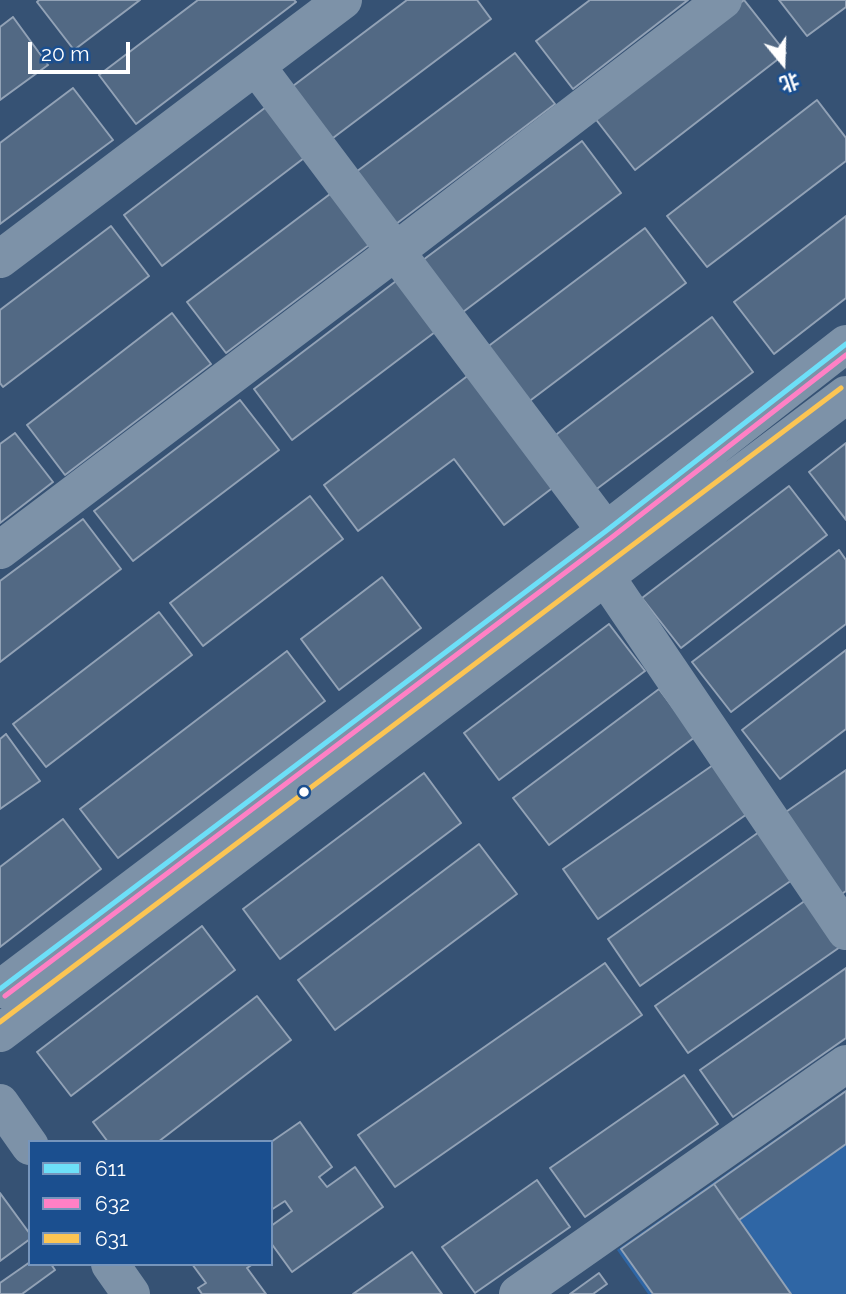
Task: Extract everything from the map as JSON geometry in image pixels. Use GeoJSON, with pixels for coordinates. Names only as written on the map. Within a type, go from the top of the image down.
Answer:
{"type":"FeatureCollection","features":[{"type":"Feature","properties":{"kind":"street"},"geometry":{"type":"LineString","coordinates":[[0,259],[343,0]]}},
{"type":"Feature","properties":{"kind":"street"},"geometry":{"type":"LineString","coordinates":[[0,550],[723,0]]}},
{"type":"Feature","properties":{"kind":"street"},"geometry":{"type":"LineString","coordinates":[[256,66],[606,531]]}},
{"type":"Feature","properties":{"kind":"street"},"geometry":{"type":"LineString","coordinates":[[0,989],[606,531],[846,344]]}},
{"type":"Feature","properties":{"kind":"street"},"geometry":{"type":"LineString","coordinates":[[0,1033],[846,395]]}},
{"type":"Feature","properties":{"kind":"street"},"geometry":{"type":"LineString","coordinates":[[605,576],[846,931]]}},
{"type":"Feature","properties":{"kind":"street"},"geometry":{"type":"LineString","coordinates":[[518,1294],[846,1065]]}},
{"type":"Feature","properties":{"kind":"street"},"geometry":{"type":"LineString","coordinates":[[0,1103],[28,1143]]}},
{"type":"Feature","properties":{"kind":"street"},"geometry":{"type":"LineString","coordinates":[[111,1266],[131,1294]]}},
{"type":"Feature","properties":{"kind":"shaded area"},"geometry":{"type":"Polygon","coordinates":[[[846,1090],[846,1294],[648,1294],[617,1250],[846,1090]]]}},
{"type":"Feature","properties":{"kind":"building"},"geometry":{"type":"Polygon","coordinates":[[[140,0],[74,50],[37,2],[140,0]]]}},
{"type":"Feature","properties":{"kind":"building"},"geometry":{"type":"Polygon","coordinates":[[[198,0],[296,2],[136,124],[99,75],[198,0]]]}},
{"type":"Feature","properties":{"kind":"building"},"geometry":{"type":"Polygon","coordinates":[[[407,0],[477,0],[491,19],[329,141],[289,89],[407,0]]]}},
{"type":"Feature","properties":{"kind":"building"},"geometry":{"type":"Polygon","coordinates":[[[590,0],[688,0],[573,89],[536,41],[590,0]]]}},
{"type":"Feature","properties":{"kind":"building"},"geometry":{"type":"Polygon","coordinates":[[[744,0],[786,53],[635,170],[594,117],[744,0]]]}},
{"type":"Feature","properties":{"kind":"building"},"geometry":{"type":"Polygon","coordinates":[[[779,0],[846,0],[846,7],[807,36],[779,0]]]}},
{"type":"Feature","properties":{"kind":"building"},"geometry":{"type":"Polygon","coordinates":[[[13,17],[48,65],[0,100],[0,27],[13,17]]]}},
{"type":"Feature","properties":{"kind":"building"},"geometry":{"type":"Polygon","coordinates":[[[515,53],[555,104],[392,227],[352,175],[515,53]]]}},
{"type":"Feature","properties":{"kind":"building"},"geometry":{"type":"Polygon","coordinates":[[[73,88],[113,140],[0,224],[0,143],[73,88]]]}},
{"type":"Feature","properties":{"kind":"building"},"geometry":{"type":"Polygon","coordinates":[[[817,100],[846,138],[846,161],[707,267],[667,216],[817,100]]]}},
{"type":"Feature","properties":{"kind":"building"},"geometry":{"type":"Polygon","coordinates":[[[270,104],[308,155],[162,266],[124,215],[270,104]]]}},
{"type":"Feature","properties":{"kind":"building"},"geometry":{"type":"Polygon","coordinates":[[[582,141],[621,193],[459,315],[419,263],[582,141]]]}},
{"type":"Feature","properties":{"kind":"building"},"geometry":{"type":"Polygon","coordinates":[[[334,191],[373,242],[226,353],[187,302],[334,191]]]}},
{"type":"Feature","properties":{"kind":"building"},"geometry":{"type":"Polygon","coordinates":[[[846,216],[846,298],[774,354],[734,302],[846,216]]]}},
{"type":"Feature","properties":{"kind":"building"},"geometry":{"type":"Polygon","coordinates":[[[111,226],[149,276],[3,387],[0,383],[0,310],[111,226]]]}},
{"type":"Feature","properties":{"kind":"building"},"geometry":{"type":"Polygon","coordinates":[[[645,228],[686,283],[527,403],[486,348],[645,228]]]}},
{"type":"Feature","properties":{"kind":"building"},"geometry":{"type":"Polygon","coordinates":[[[400,278],[439,329],[292,440],[254,389],[400,278]]]}},
{"type":"Feature","properties":{"kind":"building"},"geometry":{"type":"Polygon","coordinates":[[[172,313],[211,364],[65,475],[27,425],[172,313]]]}},
{"type":"Feature","properties":{"kind":"building"},"geometry":{"type":"Polygon","coordinates":[[[712,317],[753,372],[594,491],[553,437],[712,317]]]}},
{"type":"Feature","properties":{"kind":"building"},"geometry":{"type":"Polygon","coordinates":[[[470,374],[555,486],[504,525],[454,459],[358,531],[324,485],[470,374]]]}},
{"type":"Feature","properties":{"kind":"building"},"geometry":{"type":"Polygon","coordinates":[[[240,400],[279,450],[133,561],[94,511],[240,400]]]}},
{"type":"Feature","properties":{"kind":"building"},"geometry":{"type":"Polygon","coordinates":[[[15,433],[53,482],[0,523],[0,444],[15,433]]]}},
{"type":"Feature","properties":{"kind":"building"},"geometry":{"type":"Polygon","coordinates":[[[846,443],[846,520],[809,472],[846,443]]]}},
{"type":"Feature","properties":{"kind":"building"},"geometry":{"type":"Polygon","coordinates":[[[789,486],[827,535],[681,648],[642,598],[789,486]]]}},
{"type":"Feature","properties":{"kind":"building"},"geometry":{"type":"Polygon","coordinates":[[[310,496],[343,539],[203,646],[170,603],[310,496]]]}},
{"type":"Feature","properties":{"kind":"building"},"geometry":{"type":"Polygon","coordinates":[[[83,519],[121,569],[0,662],[0,581],[83,519]]]}},
{"type":"Feature","properties":{"kind":"building"},"geometry":{"type":"Polygon","coordinates":[[[839,550],[846,560],[846,624],[731,712],[692,662],[839,550]]]}},
{"type":"Feature","properties":{"kind":"building"},"geometry":{"type":"Polygon","coordinates":[[[382,577],[421,628],[339,690],[301,639],[382,577]]]}},
{"type":"Feature","properties":{"kind":"building"},"geometry":{"type":"Polygon","coordinates":[[[159,612],[192,655],[46,767],[13,724],[159,612]]]}},
{"type":"Feature","properties":{"kind":"building"},"geometry":{"type":"Polygon","coordinates":[[[609,624],[645,671],[499,780],[464,733],[609,624]]]}},
{"type":"Feature","properties":{"kind":"building"},"geometry":{"type":"Polygon","coordinates":[[[846,650],[846,729],[780,779],[742,730],[846,650]]]}},
{"type":"Feature","properties":{"kind":"building"},"geometry":{"type":"Polygon","coordinates":[[[287,651],[325,701],[118,858],[80,809],[287,651]]]}},
{"type":"Feature","properties":{"kind":"building"},"geometry":{"type":"Polygon","coordinates":[[[659,689],[695,737],[549,845],[513,798],[659,689]]]}},
{"type":"Feature","properties":{"kind":"building"},"geometry":{"type":"Polygon","coordinates":[[[6,734],[40,781],[0,809],[0,739],[6,734]]]}},
{"type":"Feature","properties":{"kind":"building"},"geometry":{"type":"Polygon","coordinates":[[[713,765],[747,814],[598,919],[563,869],[713,765]]]}},
{"type":"Feature","properties":{"kind":"building"},"geometry":{"type":"Polygon","coordinates":[[[846,770],[846,891],[840,895],[783,814],[846,770]]]}},
{"type":"Feature","properties":{"kind":"building"},"geometry":{"type":"Polygon","coordinates":[[[424,773],[461,823],[280,959],[243,909],[424,773]]]}},
{"type":"Feature","properties":{"kind":"building"},"geometry":{"type":"Polygon","coordinates":[[[63,819],[101,869],[0,947],[0,867],[63,819]]]}},
{"type":"Feature","properties":{"kind":"building"},"geometry":{"type":"Polygon","coordinates":[[[759,832],[792,880],[640,986],[608,939],[759,832]]]}},
{"type":"Feature","properties":{"kind":"building"},"geometry":{"type":"Polygon","coordinates":[[[479,844],[517,894],[335,1030],[298,980],[479,844]]]}},
{"type":"Feature","properties":{"kind":"building"},"geometry":{"type":"Polygon","coordinates":[[[806,900],[840,947],[688,1053],[655,1006],[806,900]]]}},
{"type":"Feature","properties":{"kind":"building"},"geometry":{"type":"Polygon","coordinates":[[[202,926],[235,970],[71,1096],[37,1052],[202,926]]]}},
{"type":"Feature","properties":{"kind":"building"},"geometry":{"type":"Polygon","coordinates":[[[605,963],[642,1015],[395,1187],[358,1135],[605,963]]]}},
{"type":"Feature","properties":{"kind":"building"},"geometry":{"type":"Polygon","coordinates":[[[846,968],[846,1038],[733,1117],[700,1070],[846,968]]]}},
{"type":"Feature","properties":{"kind":"building"},"geometry":{"type":"Polygon","coordinates":[[[257,996],[291,1040],[161,1140],[106,1140],[93,1122],[257,996]]]}},
{"type":"Feature","properties":{"kind":"building"},"geometry":{"type":"Polygon","coordinates":[[[684,1075],[718,1124],[585,1217],[550,1168],[684,1075]]]}},
{"type":"Feature","properties":{"kind":"building"},"geometry":{"type":"Polygon","coordinates":[[[846,1091],[846,1144],[739,1220],[714,1184],[846,1091]]]}},
{"type":"Feature","properties":{"kind":"building"},"geometry":{"type":"Polygon","coordinates":[[[300,1122],[332,1167],[319,1177],[327,1187],[355,1167],[383,1207],[292,1272],[273,1246],[273,1225],[292,1211],[285,1201],[273,1209],[273,1141],[300,1122]]]}},
{"type":"Feature","properties":{"kind":"building"},"geometry":{"type":"Polygon","coordinates":[[[537,1180],[570,1227],[475,1293],[442,1247],[537,1180]]]}},
{"type":"Feature","properties":{"kind":"building"},"geometry":{"type":"Polygon","coordinates":[[[714,1184],[791,1294],[653,1294],[621,1249],[714,1184]]]}},
{"type":"Feature","properties":{"kind":"building"},"geometry":{"type":"Polygon","coordinates":[[[0,1193],[28,1231],[28,1240],[0,1261],[0,1193]]]}},
{"type":"Feature","properties":{"kind":"building"},"geometry":{"type":"Polygon","coordinates":[[[412,1252],[442,1294],[353,1294],[412,1252]]]}},
{"type":"Feature","properties":{"kind":"building"},"geometry":{"type":"Polygon","coordinates":[[[28,1263],[28,1266],[52,1266],[55,1270],[22,1294],[0,1294],[0,1283],[28,1263]]]}},
{"type":"Feature","properties":{"kind":"building"},"geometry":{"type":"Polygon","coordinates":[[[193,1266],[250,1266],[247,1268],[266,1294],[202,1294],[198,1288],[206,1283],[193,1266]]]}},
{"type":"Feature","properties":{"kind":"building"},"geometry":{"type":"Polygon","coordinates":[[[599,1273],[607,1284],[593,1294],[570,1294],[599,1273]]]}},
{"type":"Feature","properties":{"kind":"transit line","name":"611"},"geometry":{"type":"LineString","coordinates":[[0,989],[606,531],[846,344]]}},
{"type":"Feature","properties":{"kind":"transit line","name":"632"},"geometry":{"type":"LineString","coordinates":[[5,996],[611,538],[846,355]]}},
{"type":"Feature","properties":{"kind":"transit line","name":"631"},"geometry":{"type":"LineString","coordinates":[[0,1022],[841,388]]}}]}
